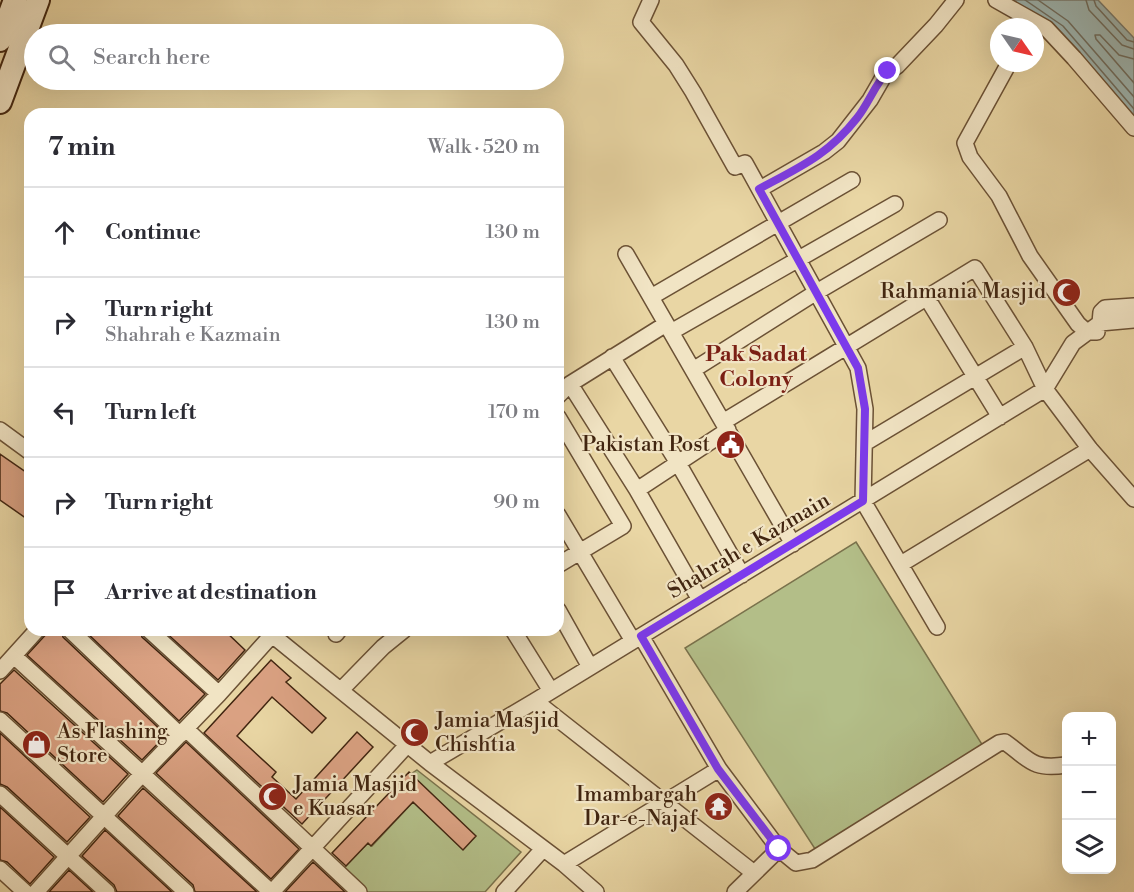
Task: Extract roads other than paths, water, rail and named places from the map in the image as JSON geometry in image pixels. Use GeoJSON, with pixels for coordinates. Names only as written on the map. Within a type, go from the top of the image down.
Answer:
{"type":"FeatureCollection","features":[{"type":"Feature","properties":{"kind":"main road"},"geometry":{"type":"LineString","coordinates":[[0,40],[15,0]]}},
{"type":"Feature","properties":{"kind":"main road"},"geometry":{"type":"LineString","coordinates":[[29,24],[38,0]]}},
{"type":"Feature","properties":{"kind":"main road"},"geometry":{"type":"LineString","coordinates":[[0,102],[24,38]]}},
{"type":"Feature","properties":{"kind":"street"},"geometry":{"type":"LineString","coordinates":[[651,0],[641,22],[676,65],[735,167],[746,163],[858,368],[865,409],[863,501],[937,627]]}},
{"type":"Feature","properties":{"kind":"street"},"geometry":{"type":"LineString","coordinates":[[759,189],[824,152],[838,141],[870,100],[885,74],[897,66],[936,26],[956,0]]}},
{"type":"Feature","properties":{"kind":"street"},"geometry":{"type":"LineString","coordinates":[[996,0],[1022,18]]}},
{"type":"Feature","properties":{"kind":"street"},"geometry":{"type":"LineString","coordinates":[[1044,27],[1134,128]]}},
{"type":"Feature","properties":{"kind":"street"},"geometry":{"type":"LineString","coordinates":[[1004,72],[965,143],[970,157],[999,196],[1030,256],[1078,324],[1134,330]]}},
{"type":"Feature","properties":{"kind":"street"},"geometry":{"type":"LineString","coordinates":[[651,297],[852,180]]}},
{"type":"Feature","properties":{"kind":"street"},"geometry":{"type":"LineString","coordinates":[[564,390],[612,357],[895,204]]}},
{"type":"Feature","properties":{"kind":"street"},"geometry":{"type":"LineString","coordinates":[[693,370],[815,293],[939,220]]}},
{"type":"Feature","properties":{"kind":"street"},"geometry":{"type":"LineString","coordinates":[[626,254],[793,544]]}},
{"type":"Feature","properties":{"kind":"street"},"geometry":{"type":"LineString","coordinates":[[637,490],[844,346],[975,268],[1024,347],[1045,389],[1089,449],[1134,499]]}},
{"type":"Feature","properties":{"kind":"street"},"geometry":{"type":"LineString","coordinates":[[927,298],[1000,417]]}},
{"type":"Feature","properties":{"kind":"street","name":"Shahrah e Kazmain"},"geometry":{"type":"LineString","coordinates":[[430,763],[1045,389],[1073,343],[1093,327],[1105,308],[1134,306]]}},
{"type":"Feature","properties":{"kind":"street"},"geometry":{"type":"LineString","coordinates":[[1093,327],[1134,320]]}},
{"type":"Feature","properties":{"kind":"street"},"geometry":{"type":"LineString","coordinates":[[865,443],[1024,347]]}},
{"type":"Feature","properties":{"kind":"street"},"geometry":{"type":"LineString","coordinates":[[612,357],[678,463],[742,575]]}},
{"type":"Feature","properties":{"kind":"street"},"geometry":{"type":"LineString","coordinates":[[570,384],[637,490],[700,600]]}},
{"type":"Feature","properties":{"kind":"street"},"geometry":{"type":"LineString","coordinates":[[564,427],[622,526],[564,562]]}},
{"type":"Feature","properties":{"kind":"street"},"geometry":{"type":"LineString","coordinates":[[0,430],[24,448]]}},
{"type":"Feature","properties":{"kind":"street"},"geometry":{"type":"LineString","coordinates":[[901,564],[1089,449]]}},
{"type":"Feature","properties":{"kind":"street"},"geometry":{"type":"LineString","coordinates":[[564,525],[718,769],[779,849],[796,863],[812,860],[982,752],[1002,742],[1036,765],[1062,766]]}},
{"type":"Feature","properties":{"kind":"street"},"geometry":{"type":"LineString","coordinates":[[564,621],[590,667]]}},
{"type":"Feature","properties":{"kind":"street"},"geometry":{"type":"LineString","coordinates":[[0,671],[32,636]]}},
{"type":"Feature","properties":{"kind":"street"},"geometry":{"type":"LineString","coordinates":[[77,636],[359,892]]}},
{"type":"Feature","properties":{"kind":"street"},"geometry":{"type":"LineString","coordinates":[[156,636],[219,694]]}},
{"type":"Feature","properties":{"kind":"street"},"geometry":{"type":"LineString","coordinates":[[36,892],[141,775],[219,694],[266,636]]}},
{"type":"Feature","properties":{"kind":"street"},"geometry":{"type":"LineString","coordinates":[[274,636],[430,763],[564,864],[596,892]]}},
{"type":"Feature","properties":{"kind":"street"},"geometry":{"type":"LineString","coordinates":[[341,690],[397,636]]}},
{"type":"Feature","properties":{"kind":"street"},"geometry":{"type":"LineString","coordinates":[[517,636],[551,691]]}},
{"type":"Feature","properties":{"kind":"street"},"geometry":{"type":"LineString","coordinates":[[14,656],[271,892],[408,744]]}},
{"type":"Feature","properties":{"kind":"street"},"geometry":{"type":"LineString","coordinates":[[535,701],[754,873]]}},
{"type":"Feature","properties":{"kind":"street"},"geometry":{"type":"LineString","coordinates":[[0,720],[186,892]]}},
{"type":"Feature","properties":{"kind":"street"},"geometry":{"type":"LineString","coordinates":[[564,864],[718,769]]}},
{"type":"Feature","properties":{"kind":"street"},"geometry":{"type":"LineString","coordinates":[[0,794],[107,892]]}},
{"type":"Feature","properties":{"kind":"street"},"geometry":{"type":"LineString","coordinates":[[510,890],[543,849]]}},
{"type":"Feature","properties":{"kind":"street"},"geometry":{"type":"LineString","coordinates":[[735,892],[779,849]]}},
{"type":"Feature","properties":{"kind":"street"},"geometry":{"type":"LineString","coordinates":[[0,869],[25,892]]}},
{"type":"Feature","properties":{"kind":"water"},"geometry":{"type":"Polygon","coordinates":[[[1012,0],[1098,0],[1134,38],[1134,118],[1058,31],[1044,22],[1044,18],[1039,18],[1012,0]]]}},
{"type":"Feature","properties":{"kind":"place","name":"Rahmania Masjid"},"geometry":{"type":"Point","coordinates":[1067,292]}},
{"type":"Feature","properties":{"kind":"place","name":"Pakistan Post"},"geometry":{"type":"Point","coordinates":[731,445]}},
{"type":"Feature","properties":{"kind":"place","name":"Jamia Masjid Chishtia"},"geometry":{"type":"Point","coordinates":[414,733]}},
{"type":"Feature","properties":{"kind":"place","name":"As Flashing Store"},"geometry":{"type":"Point","coordinates":[36,744]}},
{"type":"Feature","properties":{"kind":"place","name":"Jamia Masjid e Kuasar"},"geometry":{"type":"Point","coordinates":[272,797]}},
{"type":"Feature","properties":{"kind":"place","name":"Imambargah Dar-e-Najaf"},"geometry":{"type":"Point","coordinates":[718,807]}},
{"type":"Feature","properties":{"kind":"district","name":"Pak Sadat Colony"},"geometry":{"type":"Point","coordinates":[756,366]}}]}
